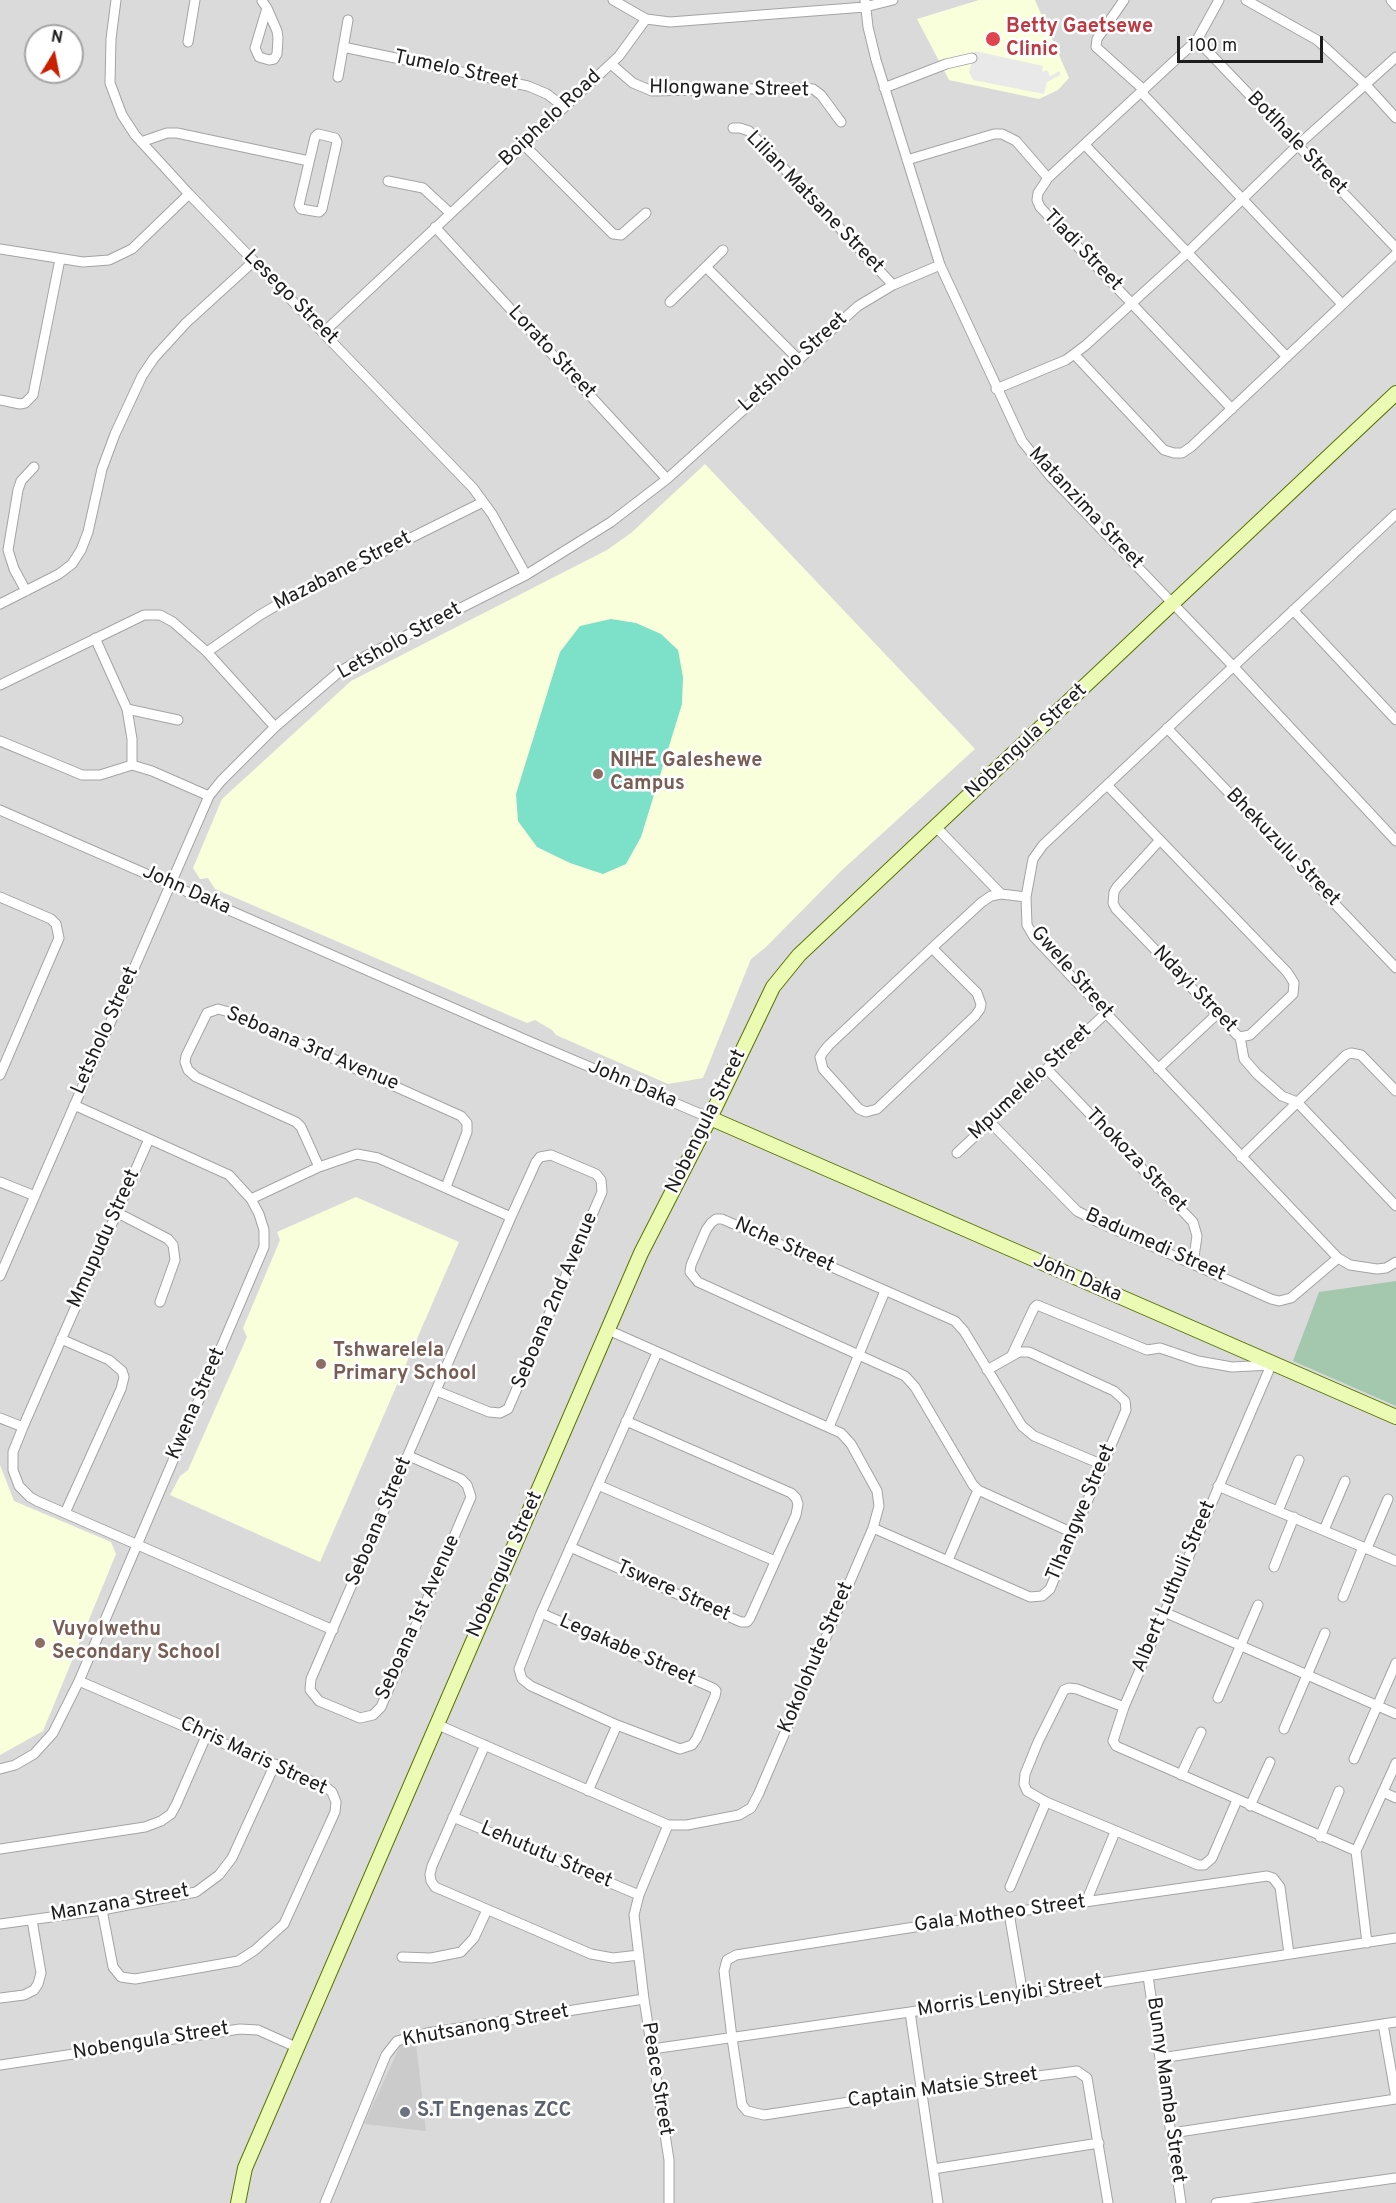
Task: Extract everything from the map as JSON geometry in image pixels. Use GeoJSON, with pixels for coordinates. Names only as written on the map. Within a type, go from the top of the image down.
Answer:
{"type":"FeatureCollection","features":[{"type":"Feature","properties":{"kind":"street","name":"Lesego Street"},"geometry":{"type":"LineString","coordinates":[[116,0],[111,39],[110,83],[122,115],[141,142],[473,488],[526,575]]}},
{"type":"Feature","properties":{"kind":"street"},"geometry":{"type":"LineString","coordinates":[[188,42],[195,0]]}},
{"type":"Feature","properties":{"kind":"street"},"geometry":{"type":"LineString","coordinates":[[613,0],[646,19],[670,22],[893,0]]}},
{"type":"Feature","properties":{"kind":"street"},"geometry":{"type":"LineString","coordinates":[[1124,0],[1096,39],[1096,47],[1143,91],[1342,304]]}},
{"type":"Feature","properties":{"kind":"street","name":"Tladi Street"},"geometry":{"type":"LineString","coordinates":[[1219,0],[1197,40],[1048,178],[1038,193],[1040,207],[1232,409]]}},
{"type":"Feature","properties":{"kind":"street"},"geometry":{"type":"LineString","coordinates":[[1246,0],[1317,40],[1365,84],[1396,118]]}},
{"type":"Feature","properties":{"kind":"street"},"geometry":{"type":"LineString","coordinates":[[1391,0],[1396,6]]}},
{"type":"Feature","properties":{"kind":"street"},"geometry":{"type":"LineString","coordinates":[[263,2],[277,31],[279,46],[274,59],[268,60],[259,57],[255,48],[263,2]]}},
{"type":"Feature","properties":{"kind":"street","name":"Matanzima Street"},"geometry":{"type":"LineString","coordinates":[[865,4],[868,27],[884,88],[940,265],[1022,441],[1033,457],[1396,840]]}},
{"type":"Feature","properties":{"kind":"street","name":"Boiphelo Road"},"geometry":{"type":"LineString","coordinates":[[324,332],[611,64],[646,19]]}},
{"type":"Feature","properties":{"kind":"street"},"geometry":{"type":"LineString","coordinates":[[338,76],[348,20]]}},
{"type":"Feature","properties":{"kind":"street","name":"Botlhale Street"},"geometry":{"type":"LineString","coordinates":[[1197,40],[1396,248]]}},
{"type":"Feature","properties":{"kind":"street","name":"Tumelo Street"},"geometry":{"type":"LineString","coordinates":[[343,47],[528,86],[547,94],[564,107]]}},
{"type":"Feature","properties":{"kind":"street"},"geometry":{"type":"LineString","coordinates":[[996,389],[1074,354],[1188,252],[1298,145],[1396,57]]}},
{"type":"Feature","properties":{"kind":"street"},"geometry":{"type":"LineString","coordinates":[[884,88],[946,64],[972,58]]}},
{"type":"Feature","properties":{"kind":"street","name":"Hlongwane Street"},"geometry":{"type":"LineString","coordinates":[[611,64],[633,83],[651,92],[813,89],[821,95],[841,122]]}},
{"type":"Feature","properties":{"kind":"street","name":"Lilian Matsane Street"},"geometry":{"type":"LineString","coordinates":[[733,128],[749,131],[893,285]]}},
{"type":"Feature","properties":{"kind":"street"},"geometry":{"type":"LineString","coordinates":[[141,142],[162,134],[177,133],[309,161]]}},
{"type":"Feature","properties":{"kind":"street"},"geometry":{"type":"LineString","coordinates":[[907,160],[1002,134],[1016,141],[1048,178]]}},
{"type":"Feature","properties":{"kind":"street"},"geometry":{"type":"LineString","coordinates":[[316,135],[336,140],[322,209],[319,212],[300,207],[309,161],[316,135]]}},
{"type":"Feature","properties":{"kind":"street"},"geometry":{"type":"LineString","coordinates":[[524,145],[613,234],[621,235],[645,213]]}},
{"type":"Feature","properties":{"kind":"street"},"geometry":{"type":"LineString","coordinates":[[1085,145],[1287,357]]}},
{"type":"Feature","properties":{"kind":"street"},"geometry":{"type":"LineString","coordinates":[[388,181],[423,188],[450,213]]}},
{"type":"Feature","properties":{"kind":"street"},"geometry":{"type":"LineString","coordinates":[[0,249],[60,259],[96,261],[122,255],[142,240],[189,194]]}},
{"type":"Feature","properties":{"kind":"street","name":"Lorato Street"},"geometry":{"type":"LineString","coordinates":[[435,227],[668,479]]}},
{"type":"Feature","properties":{"kind":"street"},"geometry":{"type":"LineString","coordinates":[[670,302],[723,249]]}},
{"type":"Feature","properties":{"kind":"street"},"geometry":{"type":"LineString","coordinates":[[1074,354],[1164,450],[1182,453],[1232,409],[1396,254]]}},
{"type":"Feature","properties":{"kind":"street"},"geometry":{"type":"LineString","coordinates":[[0,400],[20,404],[25,403],[33,395],[60,259]]}},
{"type":"Feature","properties":{"kind":"street"},"geometry":{"type":"LineString","coordinates":[[0,604],[58,574],[72,564],[81,550],[93,513],[102,469],[115,434],[142,376],[154,358],[186,323],[254,261]]}},
{"type":"Feature","properties":{"kind":"street","name":"Letsholo Street"},"geometry":{"type":"LineString","coordinates":[[0,1276],[209,796],[234,767],[275,727],[339,672],[526,575],[611,522],[668,479],[858,306],[893,285],[940,265]]}},
{"type":"Feature","properties":{"kind":"street"},"geometry":{"type":"LineString","coordinates":[[706,267],[798,359]]}},
{"type":"Feature","properties":{"kind":"street","name":"Nobengula Street"},"geometry":{"type":"LineString","coordinates":[[238,2202],[245,2168],[608,1330],[642,1253],[773,987],[786,970],[1395,397]]}},
{"type":"Feature","properties":{"kind":"street"},"geometry":{"type":"LineString","coordinates":[[26,591],[14,569],[8,550],[18,490],[21,481],[34,467]]}},
{"type":"Feature","properties":{"kind":"street","name":"Mazabane Street"},"geometry":{"type":"LineString","coordinates":[[207,652],[284,601],[483,502]]}},
{"type":"Feature","properties":{"kind":"street","name":"Gwele Street"},"geometry":{"type":"LineString","coordinates":[[1395,517],[1233,666],[1038,851],[1033,859],[1026,897],[1027,925],[1034,937],[1338,1258],[1350,1264],[1377,1269],[1386,1268],[1396,1262]]}},
{"type":"Feature","properties":{"kind":"street"},"geometry":{"type":"LineString","coordinates":[[1293,610],[1396,720]]}},
{"type":"Feature","properties":{"kind":"street"},"geometry":{"type":"LineString","coordinates":[[0,685],[144,615],[160,615],[173,622],[207,652],[275,727]]}},
{"type":"Feature","properties":{"kind":"street"},"geometry":{"type":"LineString","coordinates":[[95,638],[127,709],[132,738],[132,765]]}},
{"type":"Feature","properties":{"kind":"street"},"geometry":{"type":"LineString","coordinates":[[127,709],[178,720]]}},
{"type":"Feature","properties":{"kind":"street","name":"Bhekuzulu Street"},"geometry":{"type":"LineString","coordinates":[[1167,728],[1396,968]]}},
{"type":"Feature","properties":{"kind":"street"},"geometry":{"type":"LineString","coordinates":[[0,741],[82,775],[100,775],[132,765],[152,771],[209,796]]}},
{"type":"Feature","properties":{"kind":"street","name":"Ndayi Street"},"geometry":{"type":"LineString","coordinates":[[1108,786],[1160,840],[1287,972],[1294,983],[1293,994],[1254,1033],[1240,1037],[1216,1015],[1116,909],[1113,903],[1117,887],[1160,840]]}},
{"type":"Feature","properties":{"kind":"street","name":"John Daka"},"geometry":{"type":"LineString","coordinates":[[0,810],[1396,1417]]}},
{"type":"Feature","properties":{"kind":"street"},"geometry":{"type":"LineString","coordinates":[[937,828],[1001,894]]}},
{"type":"Feature","properties":{"kind":"street"},"geometry":{"type":"LineString","coordinates":[[932,948],[977,993],[981,1004],[980,1009],[877,1109],[866,1112],[859,1109],[823,1069],[820,1057],[829,1045],[932,948],[982,902],[991,896],[1001,894],[1026,897]]}},
{"type":"Feature","properties":{"kind":"street"},"geometry":{"type":"LineString","coordinates":[[0,897],[51,919],[56,924],[59,938],[3,1060],[0,1075]]}},
{"type":"Feature","properties":{"kind":"street","name":"Seboana 3rd Avenue"},"geometry":{"type":"LineString","coordinates":[[319,1167],[301,1127],[296,1122],[196,1077],[188,1070],[185,1062],[186,1056],[207,1012],[218,1009],[229,1012],[461,1116],[466,1124],[467,1132],[446,1187]]}},
{"type":"Feature","properties":{"kind":"street","name":"Mpumelelo Street"},"geometry":{"type":"LineString","coordinates":[[957,1153],[1106,1013]]}},
{"type":"Feature","properties":{"kind":"street"},"geometry":{"type":"LineString","coordinates":[[1158,1069],[1216,1015]]}},
{"type":"Feature","properties":{"kind":"street"},"geometry":{"type":"LineString","coordinates":[[1240,1037],[1244,1059],[1282,1096],[1297,1102],[1396,1206]]}},
{"type":"Feature","properties":{"kind":"street"},"geometry":{"type":"LineString","coordinates":[[1241,1157],[1351,1053],[1366,1060],[1396,1091]]}},
{"type":"Feature","properties":{"kind":"street","name":"Thokoza Street"},"geometry":{"type":"LineString","coordinates":[[1047,1069],[1193,1222],[1197,1236],[1193,1264]]}},
{"type":"Feature","properties":{"kind":"street","name":"Kwena Street"},"geometry":{"type":"LineString","coordinates":[[0,1769],[23,1761],[45,1744],[53,1733],[79,1681],[260,1261],[264,1247],[264,1230],[251,1199],[230,1175],[74,1105]]}},
{"type":"Feature","properties":{"kind":"street","name":"Badumedi Street"},"geometry":{"type":"LineString","coordinates":[[990,1122],[1077,1210],[1100,1223],[1279,1301],[1291,1298],[1338,1258]]}},
{"type":"Feature","properties":{"kind":"street","name":"Mmupudu Street"},"geometry":{"type":"LineString","coordinates":[[137,1544],[30,1497],[19,1486],[13,1470],[12,1457],[149,1138]]}},
{"type":"Feature","properties":{"kind":"street"},"geometry":{"type":"LineString","coordinates":[[251,1199],[345,1156],[366,1154],[511,1217]]}},
{"type":"Feature","properties":{"kind":"street","name":"Seboana Street"},"geometry":{"type":"LineString","coordinates":[[333,1630],[511,1217],[536,1162],[540,1157],[546,1155]]}},
{"type":"Feature","properties":{"kind":"street","name":"Seboana 2nd Avenue"},"geometry":{"type":"LineString","coordinates":[[437,1391],[494,1413],[508,1408],[515,1396],[603,1192],[601,1180],[596,1174],[546,1155]]}},
{"type":"Feature","properties":{"kind":"street"},"geometry":{"type":"LineString","coordinates":[[0,1182],[35,1196]]}},
{"type":"Feature","properties":{"kind":"street"},"geometry":{"type":"LineString","coordinates":[[116,1212],[168,1239],[173,1245],[176,1252],[175,1260],[160,1302]]}},
{"type":"Feature","properties":{"kind":"street","name":"Nche Street"},"geometry":{"type":"LineString","coordinates":[[978,1491],[910,1381],[895,1370],[698,1282],[690,1272],[691,1265],[706,1230],[716,1219],[722,1219],[955,1321],[964,1331],[1027,1431],[1103,1465]]}},
{"type":"Feature","properties":{"kind":"street"},"geometry":{"type":"LineString","coordinates":[[829,1427],[885,1291]]}},
{"type":"Feature","properties":{"kind":"street"},"geometry":{"type":"LineString","coordinates":[[987,1370],[1012,1355],[1037,1305],[1147,1350],[1160,1348],[1198,1361],[1232,1367],[1272,1364]]}},
{"type":"Feature","properties":{"kind":"street","name":"Kokolohute Street"},"geometry":{"type":"LineString","coordinates":[[436,1724],[668,1825],[687,1825],[739,1815],[751,1808],[873,1528],[879,1506],[877,1491],[851,1444],[841,1433],[608,1330]]}},
{"type":"Feature","properties":{"kind":"street"},"geometry":{"type":"LineString","coordinates":[[61,1339],[109,1360],[122,1371],[124,1377],[121,1389],[65,1513]]}},
{"type":"Feature","properties":{"kind":"street","name":"Tlhangwe Street"},"geometry":{"type":"LineString","coordinates":[[873,1528],[1030,1597],[1042,1596],[1050,1589],[1126,1410],[1125,1401],[1122,1396],[1034,1354],[1024,1352],[1012,1355]]}},
{"type":"Feature","properties":{"kind":"street","name":"Legakabe Street"},"geometry":{"type":"LineString","coordinates":[[541,1613],[716,1691],[692,1745],[685,1749],[670,1747],[531,1686],[519,1674],[519,1664],[541,1613],[570,1547],[657,1353]]}},
{"type":"Feature","properties":{"kind":"street","name":"Albert Luthuli Street"},"geometry":{"type":"LineString","coordinates":[[1272,1364],[1164,1612],[1113,1737],[1116,1746],[1356,1851]]}},
{"type":"Feature","properties":{"kind":"street"},"geometry":{"type":"LineString","coordinates":[[0,1418],[23,1427]]}},
{"type":"Feature","properties":{"kind":"street","name":"Tswere Street"},"geometry":{"type":"LineString","coordinates":[[570,1547],[745,1623],[750,1618],[798,1510],[796,1498],[791,1493],[626,1421]]}},
{"type":"Feature","properties":{"kind":"street","name":"Seboana 1st Avenue"},"geometry":{"type":"LineString","coordinates":[[333,1630],[311,1679],[310,1690],[319,1701],[360,1718],[366,1718],[377,1713],[381,1707],[471,1497],[467,1485],[461,1479],[409,1456]]}},
{"type":"Feature","properties":{"kind":"street"},"geometry":{"type":"LineString","coordinates":[[1278,1511],[1299,1460]]}},
{"type":"Feature","properties":{"kind":"street"},"geometry":{"type":"LineString","coordinates":[[1324,1530],[1345,1481]]}},
{"type":"Feature","properties":{"kind":"street"},"geometry":{"type":"LineString","coordinates":[[598,1485],[775,1561]]}},
{"type":"Feature","properties":{"kind":"street"},"geometry":{"type":"LineString","coordinates":[[1218,1486],[1396,1561]]}},
{"type":"Feature","properties":{"kind":"street"},"geometry":{"type":"LineString","coordinates":[[948,1560],[978,1491],[1074,1533]]}},
{"type":"Feature","properties":{"kind":"street"},"geometry":{"type":"LineString","coordinates":[[1343,1597],[1388,1499]]}},
{"type":"Feature","properties":{"kind":"street"},"geometry":{"type":"LineString","coordinates":[[1274,1567],[1294,1517]]}},
{"type":"Feature","properties":{"kind":"street"},"geometry":{"type":"LineString","coordinates":[[137,1544],[333,1630]]}},
{"type":"Feature","properties":{"kind":"street"},"geometry":{"type":"LineString","coordinates":[[1218,1698],[1258,1605]]}},
{"type":"Feature","properties":{"kind":"street"},"geometry":{"type":"LineString","coordinates":[[1164,1612],[1396,1714]]}},
{"type":"Feature","properties":{"kind":"street"},"geometry":{"type":"LineString","coordinates":[[1284,1729],[1325,1633]]}},
{"type":"Feature","properties":{"kind":"street"},"geometry":{"type":"LineString","coordinates":[[1354,1760],[1396,1663]]}},
{"type":"Feature","properties":{"kind":"street","name":"Chris Maris Street"},"geometry":{"type":"LineString","coordinates":[[79,1681],[207,1734],[327,1788],[335,1797],[336,1802],[335,1812],[285,1924],[248,1956],[226,1965],[127,1979],[121,1977],[113,1967],[102,1910]]}},
{"type":"Feature","properties":{"kind":"street"},"geometry":{"type":"LineString","coordinates":[[1124,1707],[1077,1689],[1068,1688],[1062,1692],[1024,1779],[1027,1791],[1046,1802],[1115,1832],[1192,1864],[1204,1865],[1212,1858],[1237,1800]]}},
{"type":"Feature","properties":{"kind":"street"},"geometry":{"type":"LineString","coordinates":[[588,1791],[617,1725]]}},
{"type":"Feature","properties":{"kind":"street"},"geometry":{"type":"LineString","coordinates":[[1181,1775],[1201,1732]]}},
{"type":"Feature","properties":{"kind":"street"},"geometry":{"type":"LineString","coordinates":[[0,1849],[145,1827],[161,1821],[171,1814],[176,1805],[207,1734]]}},
{"type":"Feature","properties":{"kind":"street"},"geometry":{"type":"LineString","coordinates":[[485,1745],[432,1866],[430,1881],[441,1890],[600,1957],[639,1955]]}},
{"type":"Feature","properties":{"kind":"street"},"geometry":{"type":"LineString","coordinates":[[1250,1806],[1270,1762]]}},
{"type":"Feature","properties":{"kind":"street"},"geometry":{"type":"LineString","coordinates":[[1367,1943],[1356,1851],[1396,1763]]}},
{"type":"Feature","properties":{"kind":"street","name":"Manzana Street"},"geometry":{"type":"LineString","coordinates":[[0,1924],[102,1910],[189,1894],[203,1887],[219,1875],[232,1858],[275,1764]]}},
{"type":"Feature","properties":{"kind":"street"},"geometry":{"type":"LineString","coordinates":[[1320,1837],[1339,1791]]}},
{"type":"Feature","properties":{"kind":"street"},"geometry":{"type":"LineString","coordinates":[[1383,1792],[1396,1798]]}},
{"type":"Feature","properties":{"kind":"street"},"geometry":{"type":"LineString","coordinates":[[1010,1887],[1046,1802]]}},
{"type":"Feature","properties":{"kind":"street","name":"Lehututu Street"},"geometry":{"type":"LineString","coordinates":[[453,1816],[639,1895]]}},
{"type":"Feature","properties":{"kind":"street","name":"Peace Street"},"geometry":{"type":"LineString","coordinates":[[668,1825],[639,1895],[634,1915],[644,1999],[669,2160],[669,2203]]}},
{"type":"Feature","properties":{"kind":"street"},"geometry":{"type":"LineString","coordinates":[[1086,1902],[1115,1832]]}},
{"type":"Feature","properties":{"kind":"street","name":"Gala Motheo Street"},"geometry":{"type":"LineString","coordinates":[[732,2037],[724,1971],[730,1957],[1009,1913],[1267,1876],[1273,1878],[1280,1887],[1289,1954]]}},
{"type":"Feature","properties":{"kind":"street"},"geometry":{"type":"LineString","coordinates":[[402,1957],[430,1958],[461,1952],[474,1938],[487,1910]]}},
{"type":"Feature","properties":{"kind":"street"},"geometry":{"type":"LineString","coordinates":[[1009,1913],[1023,1995]]}},
{"type":"Feature","properties":{"kind":"street"},"geometry":{"type":"LineString","coordinates":[[0,1998],[24,1995],[34,1990],[38,1984],[41,1973],[32,1920]]}},
{"type":"Feature","properties":{"kind":"street","name":"Morris Lenyibi Street"},"geometry":{"type":"LineString","coordinates":[[652,2049],[910,2013],[1396,1938]]}},
{"type":"Feature","properties":{"kind":"street","name":"Bunny Mamba Street"},"geometry":{"type":"LineString","coordinates":[[1148,1976],[1181,2203]]}},
{"type":"Feature","properties":{"kind":"street","name":"Khutsanong Street"},"geometry":{"type":"LineString","coordinates":[[325,2203],[386,2055],[397,2042],[427,2033],[644,1999]]}},
{"type":"Feature","properties":{"kind":"street"},"geometry":{"type":"LineString","coordinates":[[910,2013],[938,2203]]}},
{"type":"Feature","properties":{"kind":"street"},"geometry":{"type":"LineString","coordinates":[[1161,2058],[1396,2022]]}},
{"type":"Feature","properties":{"kind":"street"},"geometry":{"type":"LineString","coordinates":[[1172,2133],[1396,2098],[1383,2024]]}},
{"type":"Feature","properties":{"kind":"street","name":"Nobengula Street"},"geometry":{"type":"LineString","coordinates":[[0,2065],[240,2029],[258,2030],[298,2048]]}},
{"type":"Feature","properties":{"kind":"street","name":"Captain Matsie Street"},"geometry":{"type":"LineString","coordinates":[[732,2037],[742,2105],[747,2111],[764,2115],[921,2091],[1077,2071],[1087,2078],[1108,2203]]}},
{"type":"Feature","properties":{"kind":"street"},"geometry":{"type":"LineString","coordinates":[[933,2169],[1099,2143]]}},
{"type":"Feature","properties":{"kind":"street"},"geometry":{"type":"LineString","coordinates":[[1216,2203],[1396,2178]]}},
{"type":"Feature","properties":{"kind":"shaded area"},"geometry":{"type":"Polygon","coordinates":[[[0,0],[1396,0],[1396,2203],[0,2203],[0,0]]]}},
{"type":"Feature","properties":{"kind":"shaded area"},"geometry":{"type":"Polygon","coordinates":[[[979,0],[1035,0],[1069,78],[1058,90],[1039,99],[949,80],[917,19],[979,0]]]}},
{"type":"Feature","properties":{"kind":"shaded area"},"geometry":{"type":"Polygon","coordinates":[[[975,51],[1043,66],[1042,72],[1047,70],[1050,76],[1060,71],[1060,75],[1047,82],[1044,94],[973,80],[969,72],[975,51]]]}},
{"type":"Feature","properties":{"kind":"shaded area","name":"NIHE Galeshewe Campus"},"geometry":{"type":"Polygon","coordinates":[[[705,464],[975,749],[841,871],[766,947],[751,959],[703,1078],[668,1084],[556,1035],[535,1020],[527,1023],[215,889],[208,878],[200,879],[193,868],[222,799],[351,681],[607,550],[631,533],[705,464]]]}},
{"type":"Feature","properties":{"kind":"shaded area","name":"Tshwarelela Primary School"},"geometry":{"type":"Polygon","coordinates":[[[356,1197],[459,1242],[320,1562],[170,1495],[180,1476],[188,1470],[247,1337],[243,1328],[280,1240],[277,1232],[356,1197]]]}},
{"type":"Feature","properties":{"kind":"shaded area"},"geometry":{"type":"Polygon","coordinates":[[[1396,1281],[1396,1406],[1293,1361],[1319,1292],[1396,1281]]]}},
{"type":"Feature","properties":{"kind":"shaded area","name":"Vuyolwethu Secondary School"},"geometry":{"type":"Polygon","coordinates":[[[0,1465],[14,1501],[111,1542],[116,1554],[43,1731],[0,1755],[0,1465]]]}},
{"type":"Feature","properties":{"kind":"shaded area"},"geometry":{"type":"Polygon","coordinates":[[[416,2043],[426,2131],[364,2124],[400,2046],[416,2043]]]}},
{"type":"Feature","properties":{"kind":"green space"},"geometry":{"type":"Polygon","coordinates":[[[611,619],[636,623],[661,634],[678,650],[683,677],[682,704],[641,837],[626,864],[603,874],[570,863],[537,847],[518,821],[516,794],[560,652],[580,626],[611,619]]]}},
{"type":"Feature","properties":{"kind":"place","name":"Betty Gaetsewe Clinic"},"geometry":{"type":"Point","coordinates":[993,39]}},
{"type":"Feature","properties":{"kind":"place","name":"NIHE Galeshewe Campus"},"geometry":{"type":"Point","coordinates":[598,774]}},
{"type":"Feature","properties":{"kind":"place","name":"Tshwarelela Primary School"},"geometry":{"type":"Point","coordinates":[321,1364]}},
{"type":"Feature","properties":{"kind":"place","name":"Vuyolwethu Secondary School"},"geometry":{"type":"Point","coordinates":[40,1643]}},
{"type":"Feature","properties":{"kind":"place","name":"S.T Engenas ZCC"},"geometry":{"type":"Point","coordinates":[405,2112]}}]}
